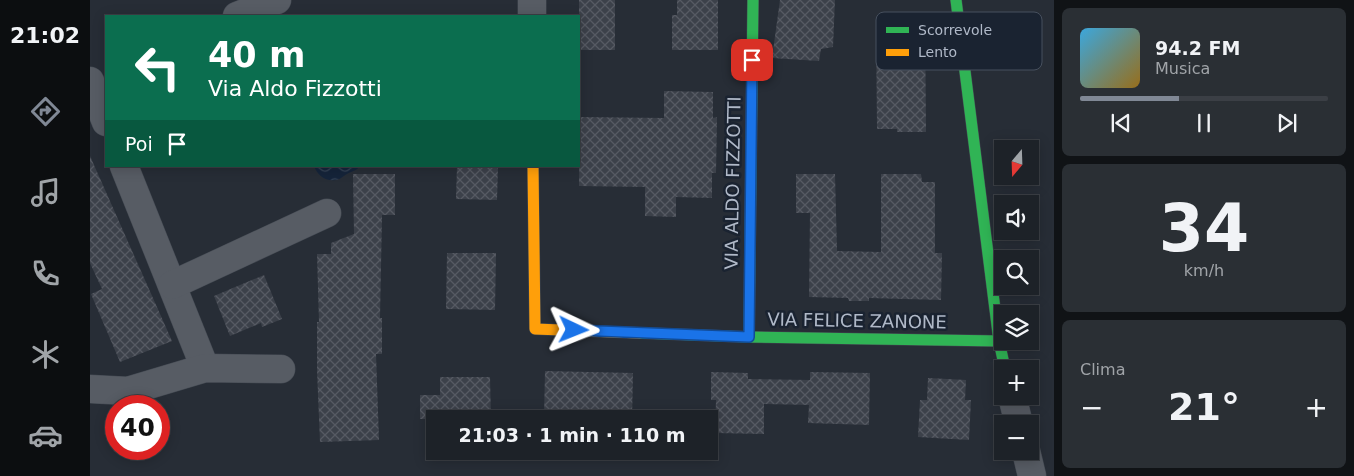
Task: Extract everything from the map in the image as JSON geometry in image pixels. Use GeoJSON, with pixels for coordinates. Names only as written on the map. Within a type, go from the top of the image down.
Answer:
{"type":"FeatureCollection","features":[{"type":"Feature","properties":{"kind":"street"},"geometry":{"type":"LineString","coordinates":[[240,15],[277,0]]}},
{"type":"Feature","properties":{"kind":"street"},"geometry":{"type":"LineString","coordinates":[[532,0],[532,15]]}},
{"type":"Feature","properties":{"kind":"street","name":"VIA ALDO FIZZOTTI"},"geometry":{"type":"LineString","coordinates":[[749,337],[753,0]]}},
{"type":"Feature","properties":{"kind":"street"},"geometry":{"type":"LineString","coordinates":[[90,76],[105,69]]}},
{"type":"Feature","properties":{"kind":"street"},"geometry":{"type":"LineString","coordinates":[[965,70],[994,305]]}},
{"type":"Feature","properties":{"kind":"street"},"geometry":{"type":"LineString","coordinates":[[90,81],[105,119]]}},
{"type":"Feature","properties":{"kind":"street"},"geometry":{"type":"LineString","coordinates":[[124,167],[205,368]]}},
{"type":"Feature","properties":{"kind":"street","name":"VIA FELICE ZANONE"},"geometry":{"type":"LineString","coordinates":[[533,167],[535,329],[749,337],[994,341]]}},
{"type":"Feature","properties":{"kind":"street"},"geometry":{"type":"LineString","coordinates":[[172,285],[327,213]]}},
{"type":"Feature","properties":{"kind":"street"},"geometry":{"type":"LineString","coordinates":[[90,390],[128,391],[205,368],[281,369]]}},
{"type":"Feature","properties":{"kind":"street"},"geometry":{"type":"LineString","coordinates":[[1028,460],[1032,476]]}},
{"type":"Feature","properties":{"kind":"water"},"geometry":{"type":"Polygon","coordinates":[[[314,167],[360,167],[336,180],[329,180],[317,172],[314,167]]]}},
{"type":"Feature","properties":{"kind":"building"},"geometry":{"type":"Polygon","coordinates":[[[579,0],[615,0],[615,50],[580,50],[579,0]]]}},
{"type":"Feature","properties":{"kind":"building"},"geometry":{"type":"Polygon","coordinates":[[[677,0],[718,0],[718,50],[672,50],[672,15],[677,15],[677,0]]]}},
{"type":"Feature","properties":{"kind":"building"},"geometry":{"type":"Polygon","coordinates":[[[780,0],[835,0],[833,47],[821,49],[819,61],[772,58],[780,0]]]}},
{"type":"Feature","properties":{"kind":"building"},"geometry":{"type":"Polygon","coordinates":[[[876,70],[925,70],[926,132],[897,132],[897,129],[877,129],[876,70]]]}},
{"type":"Feature","properties":{"kind":"building"},"geometry":{"type":"Polygon","coordinates":[[[664,91],[713,92],[713,118],[717,117],[716,173],[712,173],[712,198],[676,197],[676,217],[645,216],[645,187],[579,186],[580,117],[664,118],[664,91]]]}},
{"type":"Feature","properties":{"kind":"building"},"geometry":{"type":"Polygon","coordinates":[[[90,156],[172,341],[120,362],[91,294],[102,289],[90,263],[90,156]]]}},
{"type":"Feature","properties":{"kind":"building"},"geometry":{"type":"Polygon","coordinates":[[[457,167],[498,167],[497,200],[456,199],[457,167]]]}},
{"type":"Feature","properties":{"kind":"building"},"geometry":{"type":"Polygon","coordinates":[[[353,174],[395,174],[395,215],[382,215],[380,318],[382,318],[382,354],[376,354],[379,440],[320,442],[317,370],[317,322],[319,322],[317,254],[331,254],[331,243],[354,234],[353,174]]]}},
{"type":"Feature","properties":{"kind":"building"},"geometry":{"type":"Polygon","coordinates":[[[796,174],[835,174],[837,251],[881,252],[881,174],[921,174],[922,182],[935,182],[935,253],[942,253],[941,300],[869,298],[869,301],[849,301],[848,298],[809,297],[810,213],[796,213],[796,174]]]}},
{"type":"Feature","properties":{"kind":"building"},"geometry":{"type":"Polygon","coordinates":[[[447,253],[496,253],[495,310],[446,309],[447,253]]]}},
{"type":"Feature","properties":{"kind":"building"},"geometry":{"type":"Polygon","coordinates":[[[264,275],[282,319],[262,327],[261,323],[230,336],[214,296],[264,275]]]}},
{"type":"Feature","properties":{"kind":"building"},"geometry":{"type":"Polygon","coordinates":[[[545,371],[633,373],[632,410],[544,410],[545,371]]]}},
{"type":"Feature","properties":{"kind":"building"},"geometry":{"type":"Polygon","coordinates":[[[711,372],[748,373],[748,379],[810,380],[810,372],[870,373],[869,425],[808,423],[809,405],[764,404],[764,434],[718,433],[716,400],[711,400],[711,372]]]}},
{"type":"Feature","properties":{"kind":"building"},"geometry":{"type":"Polygon","coordinates":[[[440,377],[490,377],[491,410],[426,410],[426,419],[420,419],[420,395],[440,395],[440,377]]]}},
{"type":"Feature","properties":{"kind":"building"},"geometry":{"type":"Polygon","coordinates":[[[928,378],[966,380],[965,400],[971,400],[969,440],[918,437],[920,400],[927,400],[928,378]]]}},
{"type":"Feature","properties":{"kind":"traffic: fast"},"geometry":{"type":"LineString","coordinates":[[749,337],[753,0]]}},
{"type":"Feature","properties":{"kind":"traffic: fast"},"geometry":{"type":"LineString","coordinates":[[956,0],[958,12]]}},
{"type":"Feature","properties":{"kind":"traffic: fast"},"geometry":{"type":"LineString","coordinates":[[965,70],[999,341],[1003,360]]}},
{"type":"Feature","properties":{"kind":"traffic: fast"},"geometry":{"type":"LineString","coordinates":[[640,333],[749,337],[994,341]]}},
{"type":"Feature","properties":{"kind":"traffic: slow"},"geometry":{"type":"LineString","coordinates":[[533,167],[535,329],[640,333]]}},
{"type":"Feature","properties":{"kind":"route"},"geometry":{"type":"LineString","coordinates":[[574,330],[749,337],[752,60]]}}]}
